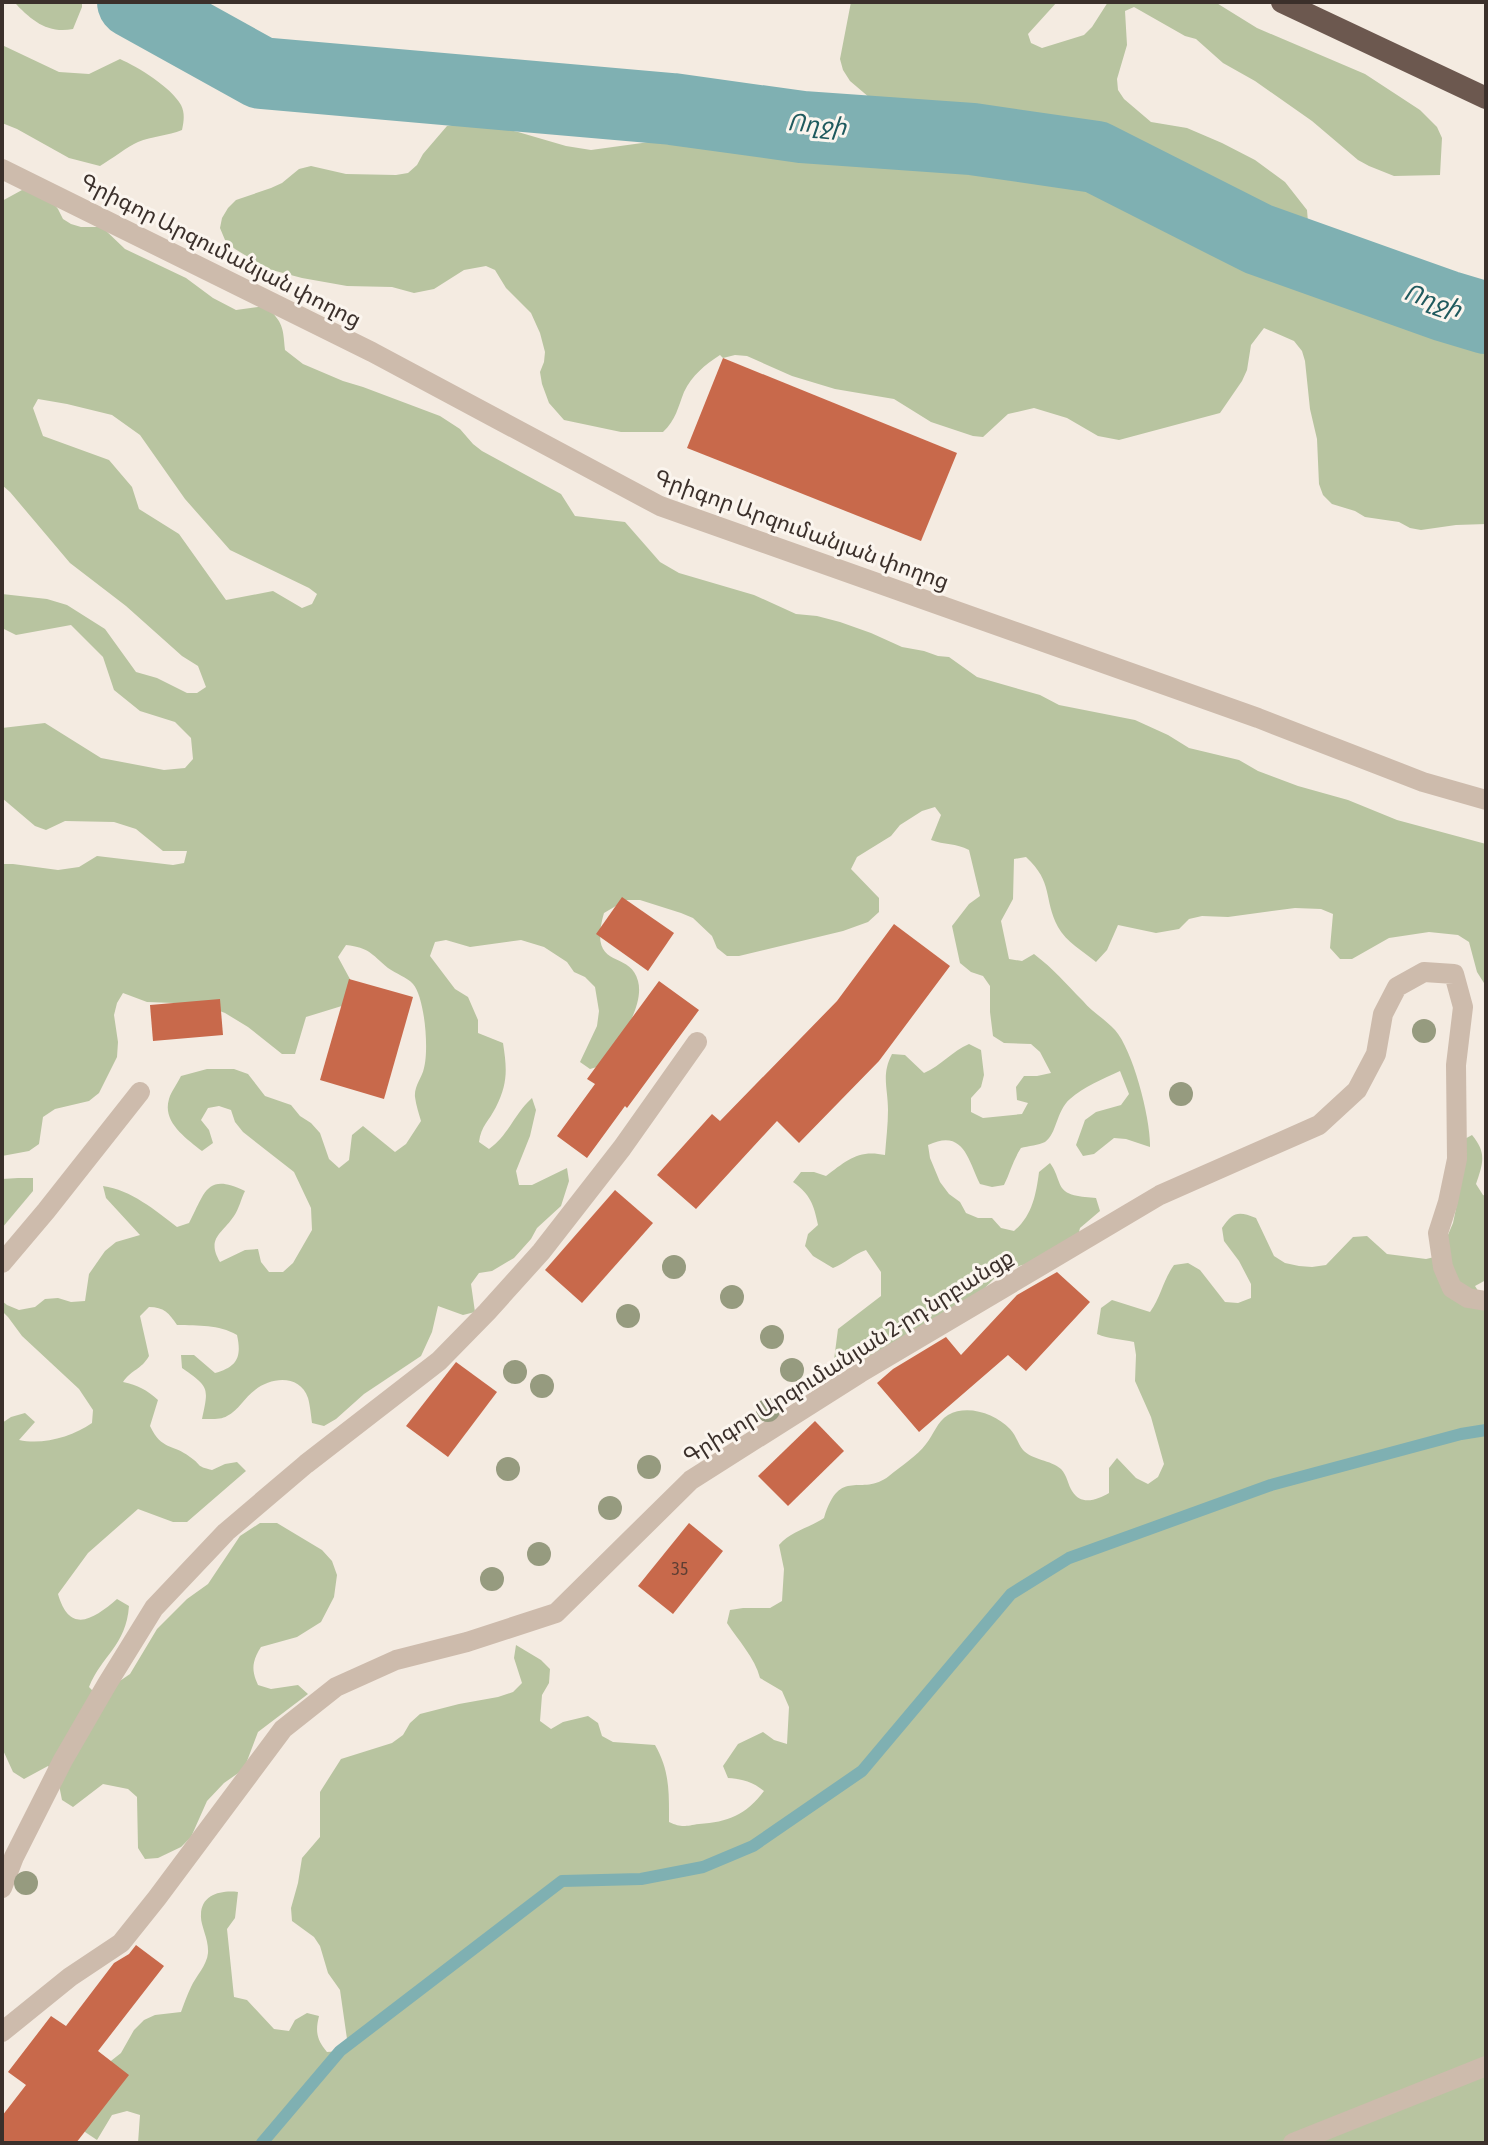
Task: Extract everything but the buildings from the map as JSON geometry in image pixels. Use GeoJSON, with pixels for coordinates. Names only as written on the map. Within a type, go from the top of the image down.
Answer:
{"type":"FeatureCollection","features":[{"type":"Feature","properties":{"kind":"highway"},"geometry":{"type":"LineString","coordinates":[[1282,2],[1481,96]]}},
{"type":"Feature","properties":{"kind":"street","name":"Գրիգոր Արզումանյան փողոց"},"geometry":{"type":"LineString","coordinates":[[2,169],[372,352],[660,506],[1258,718],[1423,782],[1486,800]]}},
{"type":"Feature","properties":{"kind":"street","name":"Գրիգոր Արզումանյան 2-րդ նրբանցք"},"geometry":{"type":"LineString","coordinates":[[2,2032],[70,1977],[121,1943],[283,1729],[336,1687],[396,1660],[467,1642],[556,1613],[691,1480],[860,1373],[1160,1195],[1319,1125],[1357,1090],[1376,1054],[1383,1014],[1397,987],[1424,972],[1454,974],[1463,1007],[1456,1065],[1457,1159],[1438,1233],[1443,1267],[1452,1288],[1468,1298],[1486,1301]]}},
{"type":"Feature","properties":{"kind":"street"},"geometry":{"type":"LineString","coordinates":[[2,1888],[14,1857],[63,1760],[154,1608],[226,1532],[306,1464],[439,1361],[487,1312],[541,1252],[613,1160],[697,1042]]}},
{"type":"Feature","properties":{"kind":"street"},"geometry":{"type":"LineString","coordinates":[[2,1263],[140,1092]]}},
{"type":"Feature","properties":{"kind":"street"},"geometry":{"type":"LineString","coordinates":[[1293,2143],[1486,2066]]}},
{"type":"Feature","properties":{"kind":"green space"},"geometry":{"type":"Polygon","coordinates":[[[14,2],[82,2],[82,7],[73,29],[64,30],[33,20],[14,2]]]}},
{"type":"Feature","properties":{"kind":"green space"},"geometry":{"type":"Polygon","coordinates":[[[851,2],[1057,2],[1028,34],[1031,43],[1042,48],[1084,35],[1108,2],[1215,2],[1257,28],[1365,74],[1420,110],[1437,127],[1442,138],[1440,175],[1394,176],[1358,160],[1312,121],[1223,63],[1196,39],[1134,7],[1125,11],[1127,45],[1117,79],[1118,90],[1124,99],[1151,122],[1187,128],[1255,160],[1285,182],[1307,210],[1309,234],[1298,237],[1287,233],[1273,218],[1238,192],[1184,173],[1162,177],[1141,187],[1138,198],[1143,207],[1152,215],[1280,270],[1450,335],[1486,353],[1486,524],[1421,530],[1399,522],[1365,517],[1332,504],[1323,495],[1319,484],[1317,439],[1302,351],[1294,341],[1264,328],[1251,345],[1242,381],[1220,413],[1119,440],[1098,436],[1067,418],[1034,408],[1008,414],[983,437],[973,436],[931,422],[894,399],[835,389],[792,376],[747,356],[735,355],[723,358],[720,355],[695,375],[684,392],[674,418],[663,432],[621,432],[564,420],[549,403],[540,372],[545,352],[540,333],[531,313],[506,288],[495,270],[486,266],[464,270],[434,289],[414,293],[392,287],[347,286],[268,269],[235,249],[225,240],[220,228],[222,218],[236,200],[282,183],[299,169],[311,166],[346,174],[408,173],[447,126],[458,124],[486,125],[591,150],[664,140],[752,155],[797,137],[809,138],[828,150],[839,152],[876,152],[913,158],[985,158],[1006,155],[1014,148],[1018,125],[1014,114],[892,108],[870,98],[850,81],[840,59],[851,2]]]}},
{"type":"Feature","properties":{"kind":"green space"},"geometry":{"type":"Polygon","coordinates":[[[2,45],[59,72],[89,74],[120,59],[170,91],[183,111],[182,130],[138,142],[100,166],[69,158],[2,123],[2,45]]]}},
{"type":"Feature","properties":{"kind":"green space"},"geometry":{"type":"Polygon","coordinates":[[[22,190],[44,192],[63,219],[71,224],[102,227],[125,249],[186,278],[236,310],[266,306],[281,325],[285,350],[303,364],[440,416],[460,429],[482,451],[561,494],[575,516],[625,522],[660,562],[679,573],[754,595],[796,614],[840,622],[902,647],[949,657],[977,677],[1040,695],[1059,705],[1135,720],[1189,748],[1239,760],[1258,771],[1348,800],[1397,820],[1486,844],[1486,983],[1477,972],[1469,942],[1458,935],[1429,932],[1389,938],[1352,959],[1340,959],[1330,948],[1333,914],[1321,909],[1295,908],[1228,917],[1202,916],[1189,919],[1179,929],[1156,933],[1118,925],[1107,950],[1096,962],[1061,932],[1035,866],[1026,857],[1014,859],[1013,899],[1001,921],[1009,959],[1022,961],[1034,954],[1115,1030],[1128,1053],[1140,1086],[1150,1147],[1114,1138],[1094,1154],[1083,1156],[1076,1145],[1085,1120],[1096,1112],[1121,1105],[1129,1094],[1120,1071],[1070,1099],[1045,1142],[1021,1148],[1004,1185],[992,1187],[980,1184],[968,1157],[957,1144],[940,1141],[928,1145],[940,1182],[949,1194],[960,1202],[966,1213],[978,1218],[992,1218],[1001,1228],[1014,1231],[1025,1219],[1035,1197],[1039,1172],[1050,1163],[1065,1191],[1096,1198],[1100,1211],[1080,1228],[1076,1243],[1059,1261],[1022,1265],[999,1274],[950,1322],[872,1358],[847,1365],[834,1360],[838,1329],[881,1296],[881,1272],[866,1250],[833,1268],[813,1256],[805,1246],[808,1234],[818,1225],[815,1212],[810,1200],[793,1182],[801,1172],[826,1176],[860,1155],[885,1155],[888,1110],[886,1075],[892,1054],[905,1055],[924,1073],[969,1044],[981,1050],[984,1075],[981,1087],[971,1098],[971,1112],[983,1118],[1022,1114],[1028,1103],[1017,1100],[1016,1087],[1024,1076],[1051,1073],[1040,1052],[1031,1044],[1004,1043],[993,1036],[990,986],[983,976],[971,972],[960,963],[952,926],[969,904],[980,896],[969,850],[931,840],[941,815],[935,807],[900,825],[891,836],[857,857],[851,869],[879,898],[879,912],[868,922],[843,931],[739,956],[727,956],[693,918],[681,913],[640,900],[626,900],[604,913],[601,944],[605,952],[634,971],[639,991],[634,1014],[616,1047],[604,1065],[590,1069],[580,1062],[597,1026],[599,1011],[595,987],[574,972],[567,962],[544,947],[521,940],[470,947],[446,940],[435,942],[430,956],[455,989],[468,997],[478,1020],[478,1033],[503,1043],[505,1083],[479,1142],[489,1149],[496,1144],[532,1098],[536,1110],[516,1171],[519,1185],[532,1185],[567,1168],[569,1181],[561,1206],[537,1228],[514,1258],[492,1271],[479,1273],[471,1284],[475,1312],[463,1315],[438,1306],[432,1332],[421,1356],[364,1394],[324,1426],[312,1423],[304,1390],[292,1381],[284,1380],[262,1386],[224,1417],[202,1419],[205,1389],[198,1379],[182,1368],[181,1355],[194,1355],[215,1373],[222,1371],[236,1360],[239,1349],[237,1335],[215,1327],[177,1325],[169,1314],[159,1308],[149,1307],[140,1316],[149,1356],[123,1382],[142,1388],[158,1400],[150,1426],[154,1434],[163,1443],[203,1467],[212,1470],[237,1462],[246,1471],[187,1522],[173,1522],[138,1509],[88,1553],[58,1594],[63,1607],[76,1619],[92,1617],[117,1599],[129,1606],[123,1631],[89,1687],[98,1696],[130,1674],[157,1629],[187,1599],[208,1584],[240,1536],[260,1523],[277,1523],[322,1550],[332,1561],[337,1575],[334,1597],[321,1622],[297,1637],[261,1647],[254,1661],[258,1685],[271,1689],[298,1685],[308,1694],[258,1732],[244,1769],[224,1783],[207,1801],[191,1837],[181,1847],[158,1858],[145,1859],[138,1848],[137,1797],[128,1789],[103,1784],[73,1807],[62,1800],[57,1775],[48,1766],[24,1779],[13,1772],[2,1748],[2,1423],[25,1413],[35,1422],[19,1440],[47,1441],[66,1436],[92,1423],[93,1410],[79,1389],[22,1336],[2,1311],[2,1301],[19,1310],[35,1307],[45,1299],[85,1301],[89,1274],[105,1251],[116,1242],[140,1235],[106,1198],[103,1186],[133,1196],[177,1227],[189,1223],[203,1195],[214,1185],[222,1184],[245,1191],[236,1213],[217,1237],[216,1254],[220,1262],[245,1250],[258,1249],[261,1262],[269,1272],[283,1272],[293,1263],[312,1230],[311,1208],[294,1172],[243,1132],[231,1110],[219,1106],[208,1108],[201,1120],[209,1130],[213,1143],[202,1151],[189,1141],[172,1122],[168,1107],[170,1096],[181,1076],[207,1069],[234,1069],[248,1074],[265,1096],[291,1105],[311,1123],[320,1133],[329,1159],[339,1168],[349,1160],[352,1135],[363,1126],[395,1152],[406,1144],[421,1121],[415,1093],[425,1060],[425,1024],[417,991],[408,979],[369,952],[346,945],[338,957],[351,981],[345,1005],[306,1017],[295,1054],[282,1054],[248,1027],[225,1013],[201,1004],[147,1002],[123,993],[114,1015],[117,1057],[99,1093],[89,1101],[55,1109],[43,1117],[39,1144],[29,1151],[2,1156],[2,864],[58,870],[79,867],[97,856],[173,865],[184,863],[187,851],[163,851],[136,829],[114,822],[65,821],[46,830],[35,826],[2,798],[2,728],[45,723],[101,758],[164,770],[185,768],[193,759],[191,738],[175,722],[140,711],[114,690],[103,657],[71,625],[16,635],[2,628],[2,594],[47,599],[67,605],[105,629],[136,672],[157,678],[187,693],[197,693],[206,687],[198,666],[70,563],[2,485],[2,201],[22,190]],[[38,399],[33,408],[43,436],[109,460],[132,487],[139,509],[179,534],[226,600],[273,591],[302,608],[312,604],[317,594],[309,588],[230,550],[185,499],[140,435],[112,415],[38,399]]]}},
{"type":"Feature","properties":{"kind":"green space"},"geometry":{"type":"Polygon","coordinates":[[[1472,1135],[1480,1147],[1482,1158],[1476,1184],[1486,1196],[1486,1280],[1475,1286],[1486,1303],[1486,2143],[138,2143],[140,2115],[127,2111],[112,2115],[97,2140],[85,2132],[83,2083],[121,2053],[134,2030],[144,2020],[155,2015],[181,2012],[208,1953],[201,1919],[202,1908],[208,1898],[219,1893],[238,1892],[235,1918],[227,1929],[234,1997],[247,2000],[274,2029],[289,2031],[295,2020],[307,2013],[319,2016],[317,2031],[321,2044],[327,2052],[340,2051],[347,2039],[340,1990],[328,1973],[314,1937],[292,1921],[291,1908],[302,1858],[320,1837],[320,1792],[341,1759],[392,1743],[420,1714],[513,1692],[522,1683],[514,1658],[516,1645],[550,1669],[549,1683],[542,1695],[540,1721],[551,1729],[563,1722],[588,1716],[598,1723],[602,1736],[613,1742],[655,1745],[666,1773],[669,1822],[687,1826],[736,1816],[764,1791],[748,1782],[728,1778],[723,1766],[738,1744],[763,1732],[787,1744],[789,1707],[782,1691],[760,1678],[750,1656],[727,1623],[730,1610],[770,1608],[782,1601],[784,1569],[779,1545],[784,1540],[824,1518],[830,1502],[844,1487],[879,1482],[889,1476],[914,1457],[944,1418],[964,1410],[981,1412],[1004,1424],[1027,1453],[1061,1469],[1072,1491],[1080,1499],[1094,1499],[1109,1493],[1109,1468],[1117,1458],[1136,1478],[1148,1484],[1158,1477],[1164,1464],[1151,1417],[1135,1381],[1134,1342],[1097,1334],[1101,1308],[1112,1300],[1150,1312],[1174,1265],[1188,1263],[1200,1270],[1225,1302],[1238,1303],[1251,1298],[1251,1284],[1224,1241],[1222,1228],[1236,1214],[1256,1218],[1274,1256],[1285,1263],[1299,1266],[1326,1265],[1353,1237],[1367,1236],[1387,1254],[1426,1259],[1439,1256],[1453,1223],[1459,1194],[1461,1141],[1472,1135]]]}},
{"type":"Feature","properties":{"kind":"green space"},"geometry":{"type":"Polygon","coordinates":[[[33,1178],[33,1191],[2,1228],[2,1179],[33,1178]]]}},
{"type":"Feature","properties":{"kind":"waterway","name":"Ողջի"},"geometry":{"type":"LineString","coordinates":[[133,2],[261,73],[672,109],[802,127],[972,139],[1096,157],[1258,239],[1486,318]]}},
{"type":"Feature","properties":{"kind":"waterway"},"geometry":{"type":"LineString","coordinates":[[262,2143],[340,2051],[562,1881],[641,1879],[703,1867],[753,1846],[862,1771],[1011,1594],[1069,1558],[1271,1485],[1486,1430]]}}]}
